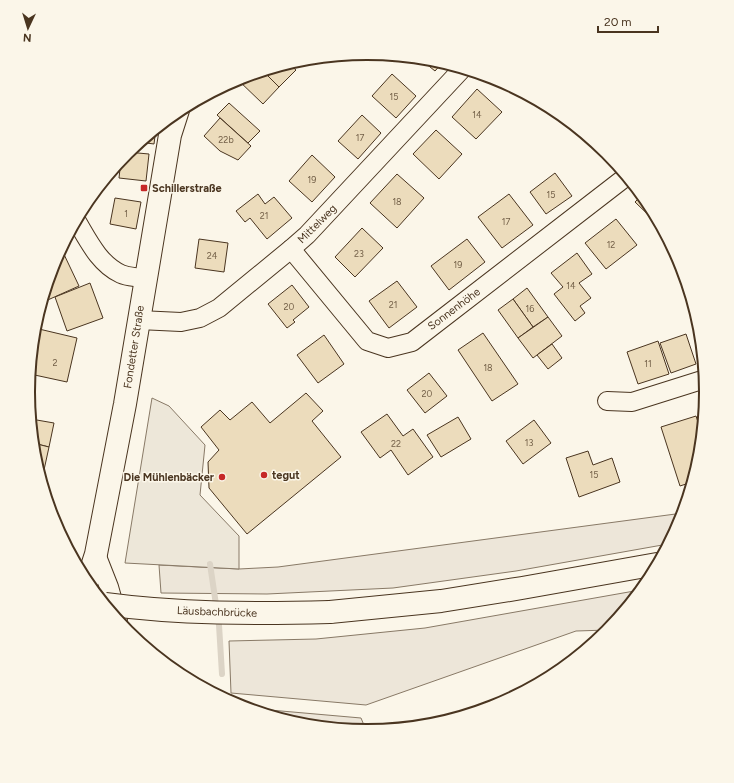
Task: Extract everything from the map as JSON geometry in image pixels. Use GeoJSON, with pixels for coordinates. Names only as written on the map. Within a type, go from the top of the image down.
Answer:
{"type":"FeatureCollection","features":[{"type":"Feature","properties":{"kind":"main road","name":"Fondetter Straße"},"geometry":{"type":"LineString","coordinates":[[90,574],[96,554],[125,404],[170,136],[175,121]]}},
{"type":"Feature","properties":{"kind":"main road","name":"Läusbachbrücke"},"geometry":{"type":"LineString","coordinates":[[113,605],[188,612],[259,614],[330,612],[441,601],[650,565]]}},
{"type":"Feature","properties":{"kind":"street","name":"Mittelweg"},"geometry":{"type":"LineString","coordinates":[[139,320],[181,322],[200,318],[219,308],[292,250],[336,205],[459,73]]}},
{"type":"Feature","properties":{"kind":"street","name":"Sonnenhöhe"},"geometry":{"type":"LineString","coordinates":[[292,250],[367,342],[388,348],[412,342],[622,180]]}},
{"type":"Feature","properties":{"kind":"street"},"geometry":{"type":"LineString","coordinates":[[79,225],[99,257],[110,267],[122,274],[145,279]]}},
{"type":"Feature","properties":{"kind":"street"},"geometry":{"type":"LineString","coordinates":[[607,401],[632,402],[699,381]]}},
{"type":"Feature","properties":{"kind":"street"},"geometry":{"type":"LineString","coordinates":[[96,554],[109,587],[115,607]]}},
{"type":"Feature","properties":{"kind":"shaded area"},"geometry":{"type":"Polygon","coordinates":[[[152,398],[169,406],[205,445],[200,495],[239,536],[239,569],[125,563],[152,398]]]}},
{"type":"Feature","properties":{"kind":"shaded area"},"geometry":{"type":"Polygon","coordinates":[[[676,514],[661,545],[516,571],[393,588],[267,594],[161,593],[159,565],[239,569],[278,567],[676,514]]]}},
{"type":"Feature","properties":{"kind":"shaded area"},"geometry":{"type":"Polygon","coordinates":[[[632,591],[597,630],[576,631],[366,705],[231,693],[229,641],[316,639],[425,628],[632,591]]]}},
{"type":"Feature","properties":{"kind":"shaded area"},"geometry":{"type":"Polygon","coordinates":[[[276,711],[361,718],[363,724],[345,723],[324,721],[276,711]]]}},
{"type":"Feature","properties":{"kind":"building"},"geometry":{"type":"Polygon","coordinates":[[[428,65],[438,67],[435,71],[428,65]]]}},
{"type":"Feature","properties":{"kind":"building"},"geometry":{"type":"Polygon","coordinates":[[[294,68],[296,70],[279,87],[267,75],[294,68]]]}},
{"type":"Feature","properties":{"kind":"building"},"geometry":{"type":"Polygon","coordinates":[[[392,74],[416,96],[396,118],[372,96],[392,74]]]}},
{"type":"Feature","properties":{"kind":"building"},"geometry":{"type":"Polygon","coordinates":[[[267,75],[279,87],[263,104],[242,84],[267,75]]]}},
{"type":"Feature","properties":{"kind":"building"},"geometry":{"type":"Polygon","coordinates":[[[477,89],[502,112],[476,139],[452,117],[477,89]]]}},
{"type":"Feature","properties":{"kind":"building"},"geometry":{"type":"Polygon","coordinates":[[[229,103],[260,131],[248,143],[217,115],[229,103]]]}},
{"type":"Feature","properties":{"kind":"building"},"geometry":{"type":"Polygon","coordinates":[[[362,115],[381,133],[358,159],[338,141],[362,115]]]}},
{"type":"Feature","properties":{"kind":"building"},"geometry":{"type":"Polygon","coordinates":[[[220,118],[251,146],[238,160],[220,151],[204,136],[220,118]]]}},
{"type":"Feature","properties":{"kind":"building"},"geometry":{"type":"Polygon","coordinates":[[[436,130],[462,154],[439,179],[413,154],[436,130]]]}},
{"type":"Feature","properties":{"kind":"building"},"geometry":{"type":"Polygon","coordinates":[[[155,136],[154,144],[147,143],[155,136]]]}},
{"type":"Feature","properties":{"kind":"building"},"geometry":{"type":"Polygon","coordinates":[[[136,153],[149,154],[146,181],[119,178],[120,170],[136,153]]]}},
{"type":"Feature","properties":{"kind":"building"},"geometry":{"type":"Polygon","coordinates":[[[312,155],[335,177],[312,202],[289,181],[312,155]]]}},
{"type":"Feature","properties":{"kind":"building"},"geometry":{"type":"Polygon","coordinates":[[[555,173],[572,196],[546,214],[530,192],[555,173]]]}},
{"type":"Feature","properties":{"kind":"building"},"geometry":{"type":"Polygon","coordinates":[[[397,174],[424,198],[397,228],[370,203],[397,174]]]}},
{"type":"Feature","properties":{"kind":"building"},"geometry":{"type":"Polygon","coordinates":[[[258,194],[265,204],[274,197],[292,218],[267,239],[250,218],[245,222],[236,211],[258,194]]]}},
{"type":"Feature","properties":{"kind":"building"},"geometry":{"type":"Polygon","coordinates":[[[509,194],[533,225],[502,248],[478,217],[509,194]]]}},
{"type":"Feature","properties":{"kind":"building"},"geometry":{"type":"Polygon","coordinates":[[[115,198],[141,202],[136,229],[110,224],[115,198]]]}},
{"type":"Feature","properties":{"kind":"building"},"geometry":{"type":"Polygon","coordinates":[[[638,199],[647,214],[635,202],[638,199]]]}},
{"type":"Feature","properties":{"kind":"building"},"geometry":{"type":"Polygon","coordinates":[[[616,219],[637,245],[606,269],[585,243],[616,219]]]}},
{"type":"Feature","properties":{"kind":"building"},"geometry":{"type":"Polygon","coordinates":[[[362,228],[383,248],[355,277],[335,257],[362,228]]]}},
{"type":"Feature","properties":{"kind":"building"},"geometry":{"type":"Polygon","coordinates":[[[199,239],[228,243],[224,272],[195,268],[199,239]]]}},
{"type":"Feature","properties":{"kind":"building"},"geometry":{"type":"Polygon","coordinates":[[[467,239],[485,262],[449,290],[431,266],[467,239]]]}},
{"type":"Feature","properties":{"kind":"building"},"geometry":{"type":"Polygon","coordinates":[[[577,253],[592,274],[579,283],[591,298],[580,306],[585,313],[575,321],[554,294],[563,287],[551,273],[577,253]]]}},
{"type":"Feature","properties":{"kind":"building"},"geometry":{"type":"Polygon","coordinates":[[[64,255],[79,286],[48,300],[64,255]]]}},
{"type":"Feature","properties":{"kind":"building"},"geometry":{"type":"Polygon","coordinates":[[[397,281],[417,307],[389,328],[369,301],[397,281]]]}},
{"type":"Feature","properties":{"kind":"building"},"geometry":{"type":"Polygon","coordinates":[[[90,283],[103,318],[67,331],[55,297],[90,283]]]}},
{"type":"Feature","properties":{"kind":"building"},"geometry":{"type":"Polygon","coordinates":[[[292,285],[309,307],[293,320],[295,322],[287,328],[268,304],[292,285]]]}},
{"type":"Feature","properties":{"kind":"building"},"geometry":{"type":"Polygon","coordinates":[[[527,288],[548,317],[533,327],[513,299],[527,288]]]}},
{"type":"Feature","properties":{"kind":"building"},"geometry":{"type":"Polygon","coordinates":[[[513,299],[533,327],[518,338],[498,310],[513,299]]]}},
{"type":"Feature","properties":{"kind":"building"},"geometry":{"type":"Polygon","coordinates":[[[548,317],[562,336],[533,358],[518,338],[548,317]]]}},
{"type":"Feature","properties":{"kind":"building"},"geometry":{"type":"Polygon","coordinates":[[[41,329],[77,338],[67,382],[36,375],[41,329]]]}},
{"type":"Feature","properties":{"kind":"building"},"geometry":{"type":"Polygon","coordinates":[[[483,333],[518,384],[492,401],[458,350],[483,333]]]}},
{"type":"Feature","properties":{"kind":"building"},"geometry":{"type":"Polygon","coordinates":[[[686,334],[696,364],[671,373],[660,343],[686,334]]]}},
{"type":"Feature","properties":{"kind":"building"},"geometry":{"type":"Polygon","coordinates":[[[324,335],[344,364],[318,383],[297,355],[324,335]]]}},
{"type":"Feature","properties":{"kind":"building"},"geometry":{"type":"Polygon","coordinates":[[[658,341],[669,374],[638,384],[627,352],[658,341]]]}},
{"type":"Feature","properties":{"kind":"building"},"geometry":{"type":"Polygon","coordinates":[[[552,344],[562,358],[548,369],[537,355],[552,344]]]}},
{"type":"Feature","properties":{"kind":"building"},"geometry":{"type":"Polygon","coordinates":[[[429,373],[447,396],[425,413],[407,390],[429,373]]]}},
{"type":"Feature","properties":{"kind":"building","name":"tegut"},"geometry":{"type":"Polygon","coordinates":[[[306,393],[323,411],[312,421],[341,457],[247,534],[209,488],[208,462],[219,450],[201,427],[220,410],[230,420],[252,402],[270,423],[306,393]]]}},
{"type":"Feature","properties":{"kind":"building"},"geometry":{"type":"Polygon","coordinates":[[[387,414],[403,436],[413,429],[433,457],[408,475],[391,450],[380,458],[361,432],[387,414]]]}},
{"type":"Feature","properties":{"kind":"building"},"geometry":{"type":"Polygon","coordinates":[[[696,416],[697,420],[693,456],[686,484],[680,486],[661,427],[696,416]]]}},
{"type":"Feature","properties":{"kind":"building"},"geometry":{"type":"Polygon","coordinates":[[[458,417],[471,439],[441,457],[427,435],[458,417]]]}},
{"type":"Feature","properties":{"kind":"building"},"geometry":{"type":"Polygon","coordinates":[[[37,420],[54,423],[49,447],[39,445],[37,420]]]}},
{"type":"Feature","properties":{"kind":"building"},"geometry":{"type":"Polygon","coordinates":[[[534,420],[551,443],[523,464],[506,441],[534,420]]]}},
{"type":"Feature","properties":{"kind":"building"},"geometry":{"type":"Polygon","coordinates":[[[39,445],[49,447],[44,469],[39,445]]]}},
{"type":"Feature","properties":{"kind":"building"},"geometry":{"type":"Polygon","coordinates":[[[588,451],[593,465],[612,458],[620,482],[579,497],[566,458],[588,451]]]}},
{"type":"Feature","properties":{"kind":"waterway"},"geometry":{"type":"LineString","coordinates":[[210,564],[219,625],[222,674]]}},
{"type":"Feature","properties":{"kind":"place","name":"Schillerstraße"},"geometry":{"type":"Point","coordinates":[144,188]}},
{"type":"Feature","properties":{"kind":"place","name":"tegut"},"geometry":{"type":"Point","coordinates":[264,475]}},
{"type":"Feature","properties":{"kind":"place","name":"Die Mühlenbäcker"},"geometry":{"type":"Point","coordinates":[222,477]}}]}
